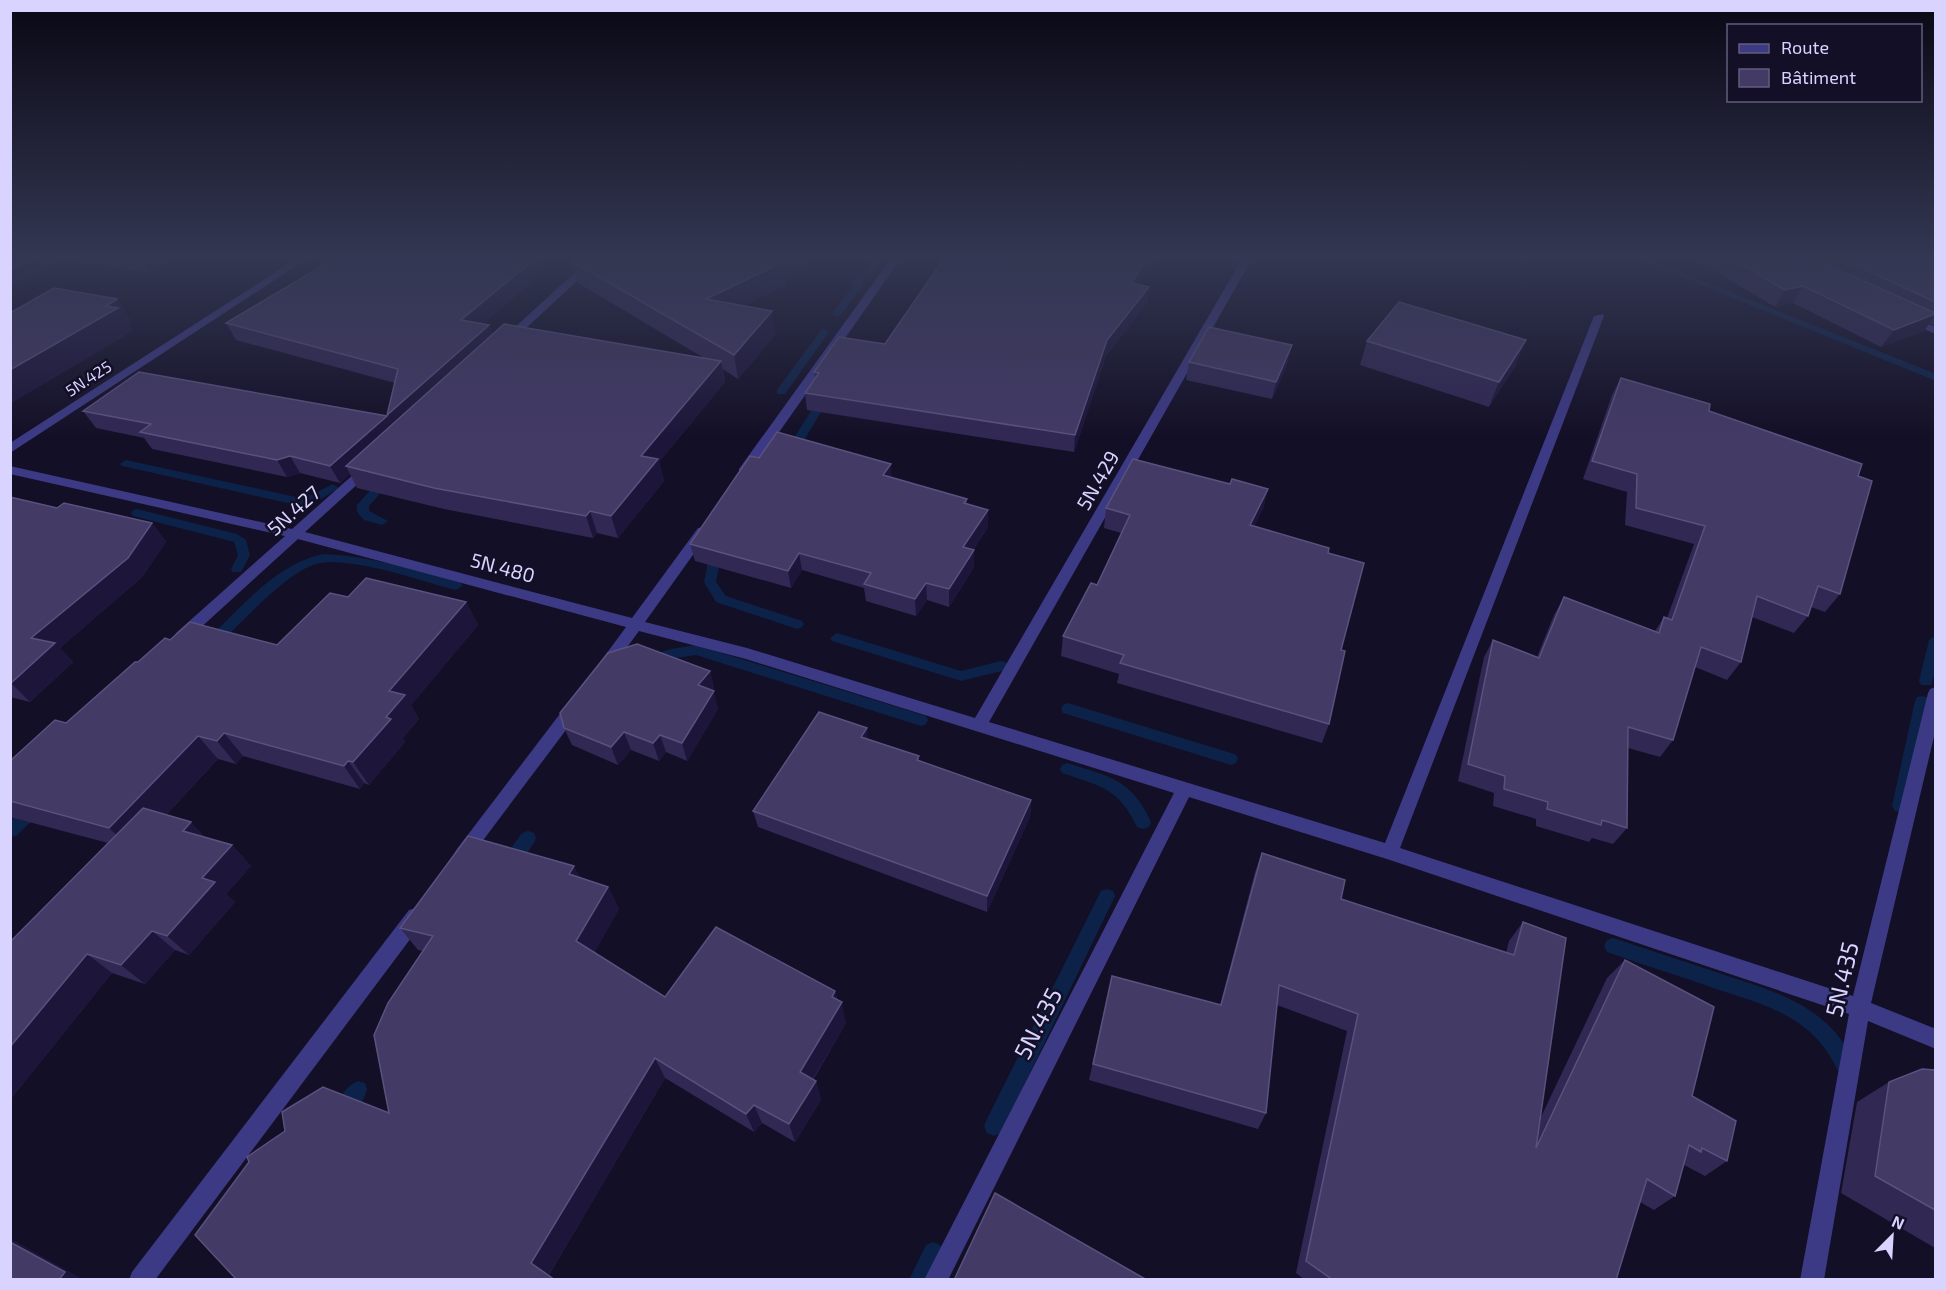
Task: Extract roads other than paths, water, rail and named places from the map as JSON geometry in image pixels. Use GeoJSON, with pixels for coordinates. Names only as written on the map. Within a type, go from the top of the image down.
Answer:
{"type":"FeatureCollection","features":[{"type":"Feature","properties":{"kind":"street","name":"5N.425"},"geometry":{"type":"LineString","coordinates":[[10,449],[213,317]]}},
{"type":"Feature","properties":{"kind":"street"},"geometry":{"type":"LineString","coordinates":[[494,352],[532,317]]}},
{"type":"Feature","properties":{"kind":"street"},"geometry":{"type":"LineString","coordinates":[[734,487],[854,317]]}},
{"type":"Feature","properties":{"kind":"street","name":"5N.429"},"geometry":{"type":"LineString","coordinates":[[980,723],[1213,317]]}},
{"type":"Feature","properties":{"kind":"street"},"geometry":{"type":"LineString","coordinates":[[1390,852],[1599,317]]}},
{"type":"Feature","properties":{"kind":"street"},"geometry":{"type":"LineString","coordinates":[[1904,317],[1935,331]]}},
{"type":"Feature","properties":{"kind":"street","name":"5N.427"},"geometry":{"type":"LineString","coordinates":[[171,646],[382,455]]}},
{"type":"Feature","properties":{"kind":"street","name":"5N.480"},"geometry":{"type":"LineString","coordinates":[[10,470],[296,534],[638,622],[980,723],[1184,790],[1390,852],[1860,1008],[1935,1039]]}},
{"type":"Feature","properties":{"kind":"street"},"geometry":{"type":"LineString","coordinates":[[449,872],[638,622],[713,516]]}},
{"type":"Feature","properties":{"kind":"street","name":"5N.435"},"geometry":{"type":"LineString","coordinates":[[1812,1280],[1860,1008],[1935,693]]}},
{"type":"Feature","properties":{"kind":"street","name":"5N.435"},"geometry":{"type":"LineString","coordinates":[[935,1280],[1184,790]]}},
{"type":"Feature","properties":{"kind":"street"},"geometry":{"type":"LineString","coordinates":[[140,1280],[428,900]]}},
{"type":"Feature","properties":{"kind":"waterway"},"geometry":{"type":"LineString","coordinates":[[1785,317],[1936,378]]}},
{"type":"Feature","properties":{"kind":"waterway"},"geometry":{"type":"LineString","coordinates":[[781,392],[824,332]]}},
{"type":"Feature","properties":{"kind":"waterway"},"geometry":{"type":"LineString","coordinates":[[791,452],[825,397]]}},
{"type":"Feature","properties":{"kind":"waterway"},"geometry":{"type":"LineString","coordinates":[[126,464],[296,501],[314,498],[333,488]]}},
{"type":"Feature","properties":{"kind":"waterway"},"geometry":{"type":"LineString","coordinates":[[382,521],[368,517],[363,512],[363,505],[387,479]]}},
{"type":"Feature","properties":{"kind":"waterway"},"geometry":{"type":"LineString","coordinates":[[137,513],[240,540],[244,555],[237,569]]}},
{"type":"Feature","properties":{"kind":"waterway"},"geometry":{"type":"LineString","coordinates":[[722,550],[714,562],[710,582],[721,599],[797,624]]}},
{"type":"Feature","properties":{"kind":"waterway"},"geometry":{"type":"LineString","coordinates":[[212,643],[286,575],[311,561],[341,559],[361,562],[456,586]]}},
{"type":"Feature","properties":{"kind":"waterway"},"geometry":{"type":"LineString","coordinates":[[837,638],[961,676],[1001,666]]}},
{"type":"Feature","properties":{"kind":"waterway"},"geometry":{"type":"LineString","coordinates":[[1926,681],[1936,640]]}},
{"type":"Feature","properties":{"kind":"waterway"},"geometry":{"type":"LineString","coordinates":[[651,664],[667,655],[696,650],[921,720]]}},
{"type":"Feature","properties":{"kind":"waterway"},"geometry":{"type":"LineString","coordinates":[[1900,806],[1922,701]]}},
{"type":"Feature","properties":{"kind":"waterway"},"geometry":{"type":"LineString","coordinates":[[1068,709],[1231,759]]}},
{"type":"Feature","properties":{"kind":"waterway"},"geometry":{"type":"LineString","coordinates":[[1067,769],[1102,781],[1122,792],[1131,800],[1143,822]]}},
{"type":"Feature","properties":{"kind":"waterway"},"geometry":{"type":"LineString","coordinates":[[10,831],[35,808]]}},
{"type":"Feature","properties":{"kind":"waterway"},"geometry":{"type":"LineString","coordinates":[[508,865],[528,838]]}},
{"type":"Feature","properties":{"kind":"waterway"},"geometry":{"type":"LineString","coordinates":[[994,1126],[1107,896]]}},
{"type":"Feature","properties":{"kind":"waterway"},"geometry":{"type":"LineString","coordinates":[[1613,946],[1783,1003],[1813,1023],[1831,1040],[1839,1050],[1848,1071]]}},
{"type":"Feature","properties":{"kind":"waterway"},"geometry":{"type":"LineString","coordinates":[[342,1114],[358,1090]]}},
{"type":"Feature","properties":{"kind":"waterway"},"geometry":{"type":"LineString","coordinates":[[919,1280],[933,1252]]}}]}
